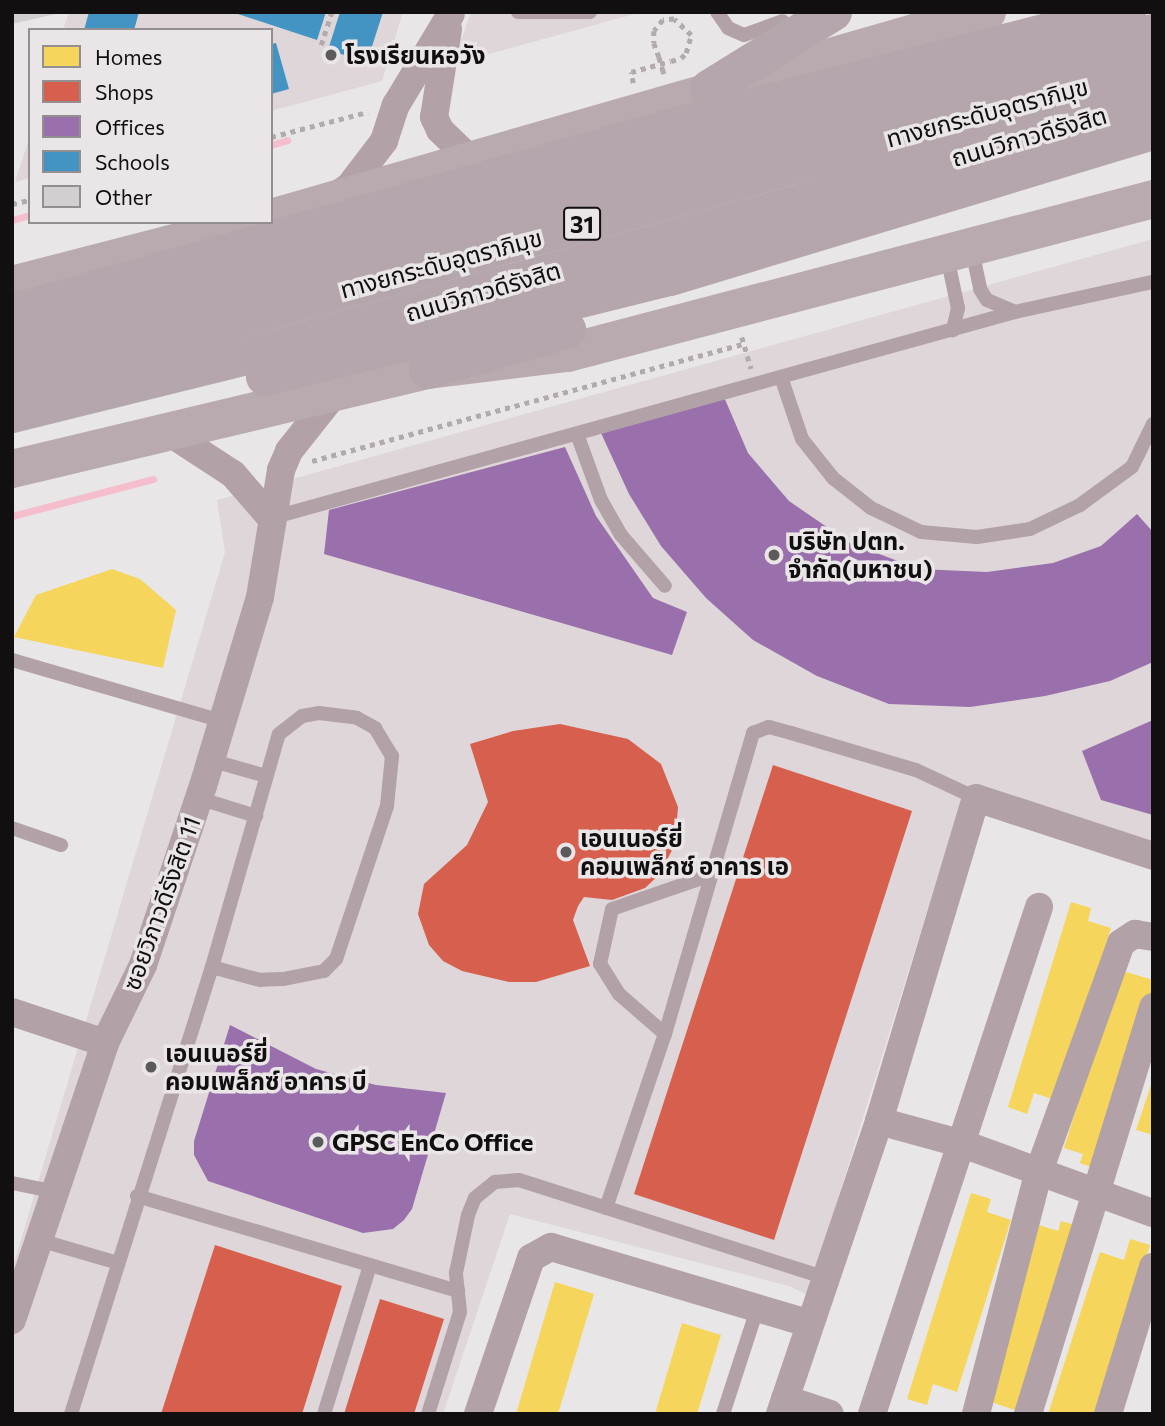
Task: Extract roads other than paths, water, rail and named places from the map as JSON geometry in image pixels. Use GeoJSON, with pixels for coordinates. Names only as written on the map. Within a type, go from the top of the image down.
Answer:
{"type":"FeatureCollection","features":[{"type":"Feature","properties":{"kind":"highway"},"geometry":{"type":"LineString","coordinates":[[709,89],[833,12]]}},
{"type":"Feature","properties":{"kind":"highway"},"geometry":{"type":"LineString","coordinates":[[925,66],[1077,12]]}},
{"type":"Feature","properties":{"kind":"highway"},"geometry":{"type":"LineString","coordinates":[[12,313],[667,129],[925,66],[1127,12]]}},
{"type":"Feature","properties":{"kind":"highway","name":"ทางยกระดับอุตราภิมุข"},"geometry":{"type":"LineString","coordinates":[[12,348],[1153,33]]}},
{"type":"Feature","properties":{"kind":"highway","name":"ทางยกระดับอุตราภิมุข"},"geometry":{"type":"LineString","coordinates":[[13,412],[1153,66]]}},
{"type":"Feature","properties":{"kind":"highway","name":"ถนนวิภาวดีรังสิต"},"geometry":{"type":"LineString","coordinates":[[13,412],[269,351],[807,201],[1153,99]]}},
{"type":"Feature","properties":{"kind":"highway"},"geometry":{"type":"LineString","coordinates":[[13,412],[393,348],[670,277],[1153,131]]}},
{"type":"Feature","properties":{"kind":"highway"},"geometry":{"type":"LineString","coordinates":[[428,370],[740,281],[1153,156]]}},
{"type":"Feature","properties":{"kind":"main road"},"geometry":{"type":"LineString","coordinates":[[273,218],[473,162],[709,89],[987,12]]}},
{"type":"Feature","properties":{"kind":"main road"},"geometry":{"type":"LineString","coordinates":[[12,469],[428,370],[567,353],[1153,199]]}},
{"type":"Feature","properties":{"kind":"main road"},"geometry":{"type":"LineString","coordinates":[[12,285],[248,224]]}},
{"type":"Feature","properties":{"kind":"street"},"geometry":{"type":"LineString","coordinates":[[320,206],[349,187],[384,141],[396,105],[451,13]]}},
{"type":"Feature","properties":{"kind":"street"},"geometry":{"type":"LineString","coordinates":[[451,13],[434,117],[440,130],[473,162]]}},
{"type":"Feature","properties":{"kind":"street","name":"ซอยวิภาวดีรังสิต 11"},"geometry":{"type":"LineString","coordinates":[[12,1320],[105,1043],[143,965],[198,798],[260,597],[281,470],[289,451],[335,393]]}},
{"type":"Feature","properties":{"kind":"street"},"geometry":{"type":"LineString","coordinates":[[170,433],[233,474],[271,518]]}},
{"type":"Feature","properties":{"kind":"street"},"geometry":{"type":"LineString","coordinates":[[830,1414],[783,1406],[823,1277],[879,1121],[976,798],[1153,856]]}},
{"type":"Feature","properties":{"kind":"street"},"geometry":{"type":"LineString","coordinates":[[872,1414],[1039,907]]}},
{"type":"Feature","properties":{"kind":"street"},"geometry":{"type":"LineString","coordinates":[[976,1414],[1038,1174],[1121,943],[1135,934],[1153,937]]}},
{"type":"Feature","properties":{"kind":"street"},"geometry":{"type":"LineString","coordinates":[[1028,1414],[1153,1007]]}},
{"type":"Feature","properties":{"kind":"street"},"geometry":{"type":"LineString","coordinates":[[12,1012],[105,1043]]}},
{"type":"Feature","properties":{"kind":"street"},"geometry":{"type":"LineString","coordinates":[[879,1121],[963,1144],[1038,1174],[1095,1191],[1153,1213]]}},
{"type":"Feature","properties":{"kind":"street"},"geometry":{"type":"LineString","coordinates":[[478,1414],[531,1258],[538,1251],[551,1247],[569,1250],[808,1323]]}},
{"type":"Feature","properties":{"kind":"street"},"geometry":{"type":"LineString","coordinates":[[1108,1414],[1153,1267]]}},
{"type":"Feature","properties":{"kind":"lane"},"geometry":{"type":"LineString","coordinates":[[517,12],[590,12]]}},
{"type":"Feature","properties":{"kind":"lane"},"geometry":{"type":"LineString","coordinates":[[717,12],[728,28],[744,35],[771,29],[798,12]]}},
{"type":"Feature","properties":{"kind":"lane"},"geometry":{"type":"LineString","coordinates":[[959,252],[987,300],[1015,312]]}},
{"type":"Feature","properties":{"kind":"lane"},"geometry":{"type":"LineString","coordinates":[[953,330],[958,308],[959,252]]}},
{"type":"Feature","properties":{"kind":"lane"},"geometry":{"type":"LineString","coordinates":[[271,518],[1015,312],[1153,282]]}},
{"type":"Feature","properties":{"kind":"lane"},"geometry":{"type":"LineString","coordinates":[[781,377],[803,439],[833,478],[871,508],[922,532],[977,537],[1030,529],[1080,505],[1132,467],[1153,424]]}},
{"type":"Feature","properties":{"kind":"lane"},"geometry":{"type":"LineString","coordinates":[[577,434],[601,500],[621,535],[665,586]]}},
{"type":"Feature","properties":{"kind":"lane"},"geometry":{"type":"LineString","coordinates":[[12,660],[222,721]]}},
{"type":"Feature","properties":{"kind":"lane"},"geometry":{"type":"LineString","coordinates":[[71,1414],[137,1196],[212,967],[279,734],[302,716],[319,713],[357,718],[375,727],[392,756],[387,806],[336,959],[324,971],[283,979],[260,980],[212,967]]}},
{"type":"Feature","properties":{"kind":"lane"},"geometry":{"type":"LineString","coordinates":[[606,1208],[665,1034],[753,733],[769,727],[916,770],[976,798]]}},
{"type":"Feature","properties":{"kind":"lane"},"geometry":{"type":"LineString","coordinates":[[210,760],[266,776]]}},
{"type":"Feature","properties":{"kind":"lane"},"geometry":{"type":"LineString","coordinates":[[198,798],[256,816]]}},
{"type":"Feature","properties":{"kind":"lane"},"geometry":{"type":"LineString","coordinates":[[12,828],[61,845]]}},
{"type":"Feature","properties":{"kind":"lane"},"geometry":{"type":"LineString","coordinates":[[665,1034],[619,994],[600,964],[612,909],[711,875]]}},
{"type":"Feature","properties":{"kind":"lane"},"geometry":{"type":"LineString","coordinates":[[428,1414],[460,1312],[458,1257],[468,1215],[483,1188],[513,1178],[823,1277]]}},
{"type":"Feature","properties":{"kind":"lane"},"geometry":{"type":"LineString","coordinates":[[12,1183],[57,1192]]}},
{"type":"Feature","properties":{"kind":"lane"},"geometry":{"type":"LineString","coordinates":[[137,1196],[458,1291]]}},
{"type":"Feature","properties":{"kind":"lane"},"geometry":{"type":"LineString","coordinates":[[39,1240],[118,1263]]}},
{"type":"Feature","properties":{"kind":"lane"},"geometry":{"type":"LineString","coordinates":[[324,1414],[370,1265]]}},
{"type":"Feature","properties":{"kind":"lane"},"geometry":{"type":"LineString","coordinates":[[723,1414],[758,1306]]}},
{"type":"Feature","properties":{"kind":"waterway"},"geometry":{"type":"LineString","coordinates":[[273,144],[287,140]]}},
{"type":"Feature","properties":{"kind":"waterway"},"geometry":{"type":"LineString","coordinates":[[12,220],[28,216]]}},
{"type":"Feature","properties":{"kind":"waterway"},"geometry":{"type":"LineString","coordinates":[[12,516],[153,479]]}},
{"type":"Feature","properties":{"kind":"place","name":"โรงเรียนหอวัง"},"geometry":{"type":"Point","coordinates":[331,55]}},
{"type":"Feature","properties":{"kind":"place","name":"บริษัท ปตท. จำกัด(มหาชน)"},"geometry":{"type":"Point","coordinates":[774,555]}},
{"type":"Feature","properties":{"kind":"place","name":"เอนเนอร์ยี่ คอมเพล็กซ์ อาคาร เอ"},"geometry":{"type":"Point","coordinates":[566,852]}},
{"type":"Feature","properties":{"kind":"place","name":"เอนเนอร์ยี่ คอมเพล็กซ์ อาคาร บี"},"geometry":{"type":"Point","coordinates":[151,1067]}},
{"type":"Feature","properties":{"kind":"place","name":"GPSC EnCo Office"},"geometry":{"type":"Point","coordinates":[318,1142]}}]}
